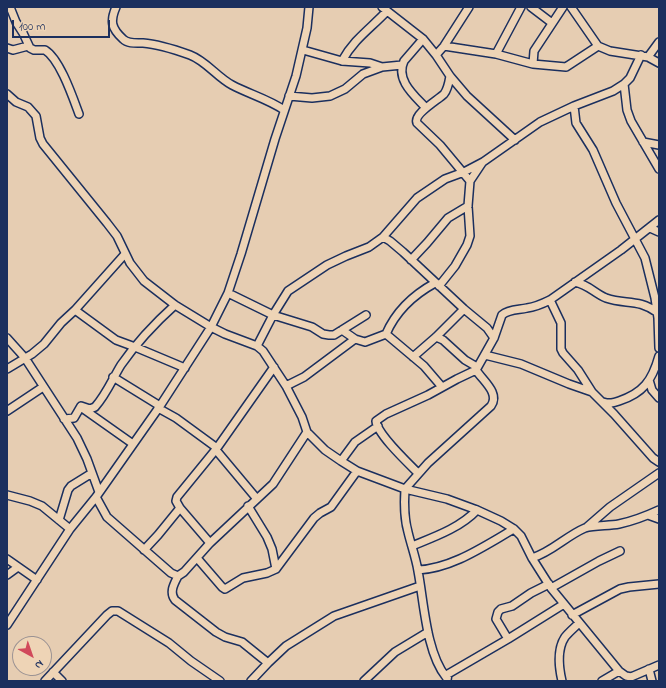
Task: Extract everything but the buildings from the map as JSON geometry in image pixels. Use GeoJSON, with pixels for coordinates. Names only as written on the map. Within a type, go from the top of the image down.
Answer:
{"type":"FeatureCollection","features":[{"type":"Feature","properties":{"kind":"street"},"geometry":{"type":"LineString","coordinates":[[10,7],[16,22],[25,35],[28,46],[34,50],[45,50],[53,59],[71,90],[79,114]]}},
{"type":"Feature","properties":{"kind":"street"},"geometry":{"type":"LineString","coordinates":[[116,7],[112,17],[113,27],[127,42],[133,44],[153,44],[190,55],[200,60],[232,85],[271,101],[284,110]]}},
{"type":"Feature","properties":{"kind":"street"},"geometry":{"type":"LineString","coordinates":[[7,625],[70,529],[98,495],[159,407],[211,327],[228,294],[284,110],[296,76],[308,28],[309,7]]}},
{"type":"Feature","properties":{"kind":"street"},"geometry":{"type":"LineString","coordinates":[[436,54],[444,46],[469,7]]}},
{"type":"Feature","properties":{"kind":"street"},"geometry":{"type":"LineString","coordinates":[[496,54],[521,7]]}},
{"type":"Feature","properties":{"kind":"street"},"geometry":{"type":"LineString","coordinates":[[531,7],[552,23]]}},
{"type":"Feature","properties":{"kind":"street"},"geometry":{"type":"LineString","coordinates":[[533,64],[534,51],[563,7]]}},
{"type":"Feature","properties":{"kind":"street"},"geometry":{"type":"LineString","coordinates":[[573,8],[598,46],[610,51],[645,56],[659,63]]}},
{"type":"Feature","properties":{"kind":"street"},"geometry":{"type":"LineString","coordinates":[[342,61],[353,44],[372,27],[384,9],[423,39],[436,54],[450,76],[472,101],[515,140]]}},
{"type":"Feature","properties":{"kind":"street"},"geometry":{"type":"LineString","coordinates":[[423,39],[402,65],[406,86],[426,108]]}},
{"type":"Feature","properties":{"kind":"street"},"geometry":{"type":"LineString","coordinates":[[257,346],[273,315],[288,291],[302,281],[346,256],[369,247],[383,237],[417,198],[445,179],[464,172],[483,162],[540,122],[574,106],[613,91],[624,84],[645,56],[659,42]]}},
{"type":"Feature","properties":{"kind":"street"},"geometry":{"type":"LineString","coordinates":[[7,48],[13,50],[28,46]]}},
{"type":"Feature","properties":{"kind":"street"},"geometry":{"type":"LineString","coordinates":[[444,46],[496,54],[533,64],[566,67],[598,46]]}},
{"type":"Feature","properties":{"kind":"street"},"geometry":{"type":"LineString","coordinates":[[303,50],[342,61],[370,63],[382,67]]}},
{"type":"Feature","properties":{"kind":"street"},"geometry":{"type":"LineString","coordinates":[[289,96],[312,98],[330,96],[345,89],[364,74],[382,67],[402,65]]}},
{"type":"Feature","properties":{"kind":"street"},"geometry":{"type":"LineString","coordinates":[[450,76],[446,91],[417,117],[417,123],[440,145],[470,181]]}},
{"type":"Feature","properties":{"kind":"street"},"geometry":{"type":"LineString","coordinates":[[624,84],[626,110],[659,170]]}},
{"type":"Feature","properties":{"kind":"street"},"geometry":{"type":"LineString","coordinates":[[7,94],[16,102],[28,107],[36,116],[41,142],[117,236],[124,254],[144,281],[175,305],[211,327],[257,346],[263,351],[286,386],[302,417],[307,432],[325,450],[357,471],[404,489],[447,499],[477,510],[514,529],[521,536],[532,558],[550,586],[617,672],[631,677],[659,665]]}},
{"type":"Feature","properties":{"kind":"street"},"geometry":{"type":"LineString","coordinates":[[574,106],[576,123],[593,150],[616,204],[643,254],[658,313],[659,348]]}},
{"type":"Feature","properties":{"kind":"street"},"geometry":{"type":"LineString","coordinates":[[643,142],[659,144]]}},
{"type":"Feature","properties":{"kind":"street"},"geometry":{"type":"LineString","coordinates":[[342,330],[355,339],[365,342],[386,334],[391,321],[413,297],[437,285],[455,266],[467,245],[470,236],[468,206],[470,181],[483,162]]}},
{"type":"Feature","properties":{"kind":"street"},"geometry":{"type":"LineString","coordinates":[[411,260],[448,218],[468,206]]}},
{"type":"Feature","properties":{"kind":"street"},"geometry":{"type":"LineString","coordinates":[[418,473],[393,447],[376,421],[386,414],[428,395],[476,369],[494,338],[500,318],[504,313],[539,305],[550,300],[635,240],[659,220]]}},
{"type":"Feature","properties":{"kind":"street"},"geometry":{"type":"LineString","coordinates":[[629,227],[659,232]]}},
{"type":"Feature","properties":{"kind":"street"},"geometry":{"type":"LineString","coordinates":[[383,237],[390,241],[464,309],[488,328],[494,338]]}},
{"type":"Feature","properties":{"kind":"street"},"geometry":{"type":"LineString","coordinates":[[7,369],[44,344],[61,323],[75,310],[124,254]]}},
{"type":"Feature","properties":{"kind":"street"},"geometry":{"type":"LineString","coordinates":[[575,282],[584,284],[606,297],[640,303],[658,313]]}},
{"type":"Feature","properties":{"kind":"street"},"geometry":{"type":"LineString","coordinates":[[228,294],[273,315],[312,327],[323,334],[329,335],[342,330],[366,315]]}},
{"type":"Feature","properties":{"kind":"street"},"geometry":{"type":"LineString","coordinates":[[550,300],[561,323],[561,349],[563,353],[578,370],[592,392],[603,402],[645,450],[659,462]]}},
{"type":"Feature","properties":{"kind":"street"},"geometry":{"type":"LineString","coordinates":[[80,407],[82,406],[90,409],[95,407],[134,347],[150,328],[175,305]]}},
{"type":"Feature","properties":{"kind":"street"},"geometry":{"type":"LineString","coordinates":[[413,357],[464,309]]}},
{"type":"Feature","properties":{"kind":"street"},"geometry":{"type":"LineString","coordinates":[[75,310],[110,337],[185,368]]}},
{"type":"Feature","properties":{"kind":"street"},"geometry":{"type":"LineString","coordinates":[[386,334],[433,375],[442,387]]}},
{"type":"Feature","properties":{"kind":"street"},"geometry":{"type":"LineString","coordinates":[[436,337],[443,340],[476,369],[492,390],[494,396],[494,401],[491,406],[418,473],[404,489],[404,511],[418,570],[428,632],[437,663],[446,680]]}},
{"type":"Feature","properties":{"kind":"street"},"geometry":{"type":"LineString","coordinates":[[7,338],[25,358],[79,442],[92,473],[98,495],[107,517],[171,573],[178,576]]}},
{"type":"Feature","properties":{"kind":"street"},"geometry":{"type":"LineString","coordinates":[[286,386],[304,377],[355,339]]}},
{"type":"Feature","properties":{"kind":"street"},"geometry":{"type":"LineString","coordinates":[[485,355],[521,364],[592,392]]}},
{"type":"Feature","properties":{"kind":"street"},"geometry":{"type":"LineString","coordinates":[[603,402],[613,403],[633,396],[640,391],[649,380],[659,356]]}},
{"type":"Feature","properties":{"kind":"street"},"geometry":{"type":"LineString","coordinates":[[210,543],[180,508],[176,501],[177,497],[216,449],[274,367]]}},
{"type":"Feature","properties":{"kind":"street"},"geometry":{"type":"LineString","coordinates":[[114,377],[181,422],[216,449],[257,499]]}},
{"type":"Feature","properties":{"kind":"street"},"geometry":{"type":"LineString","coordinates":[[649,380],[652,390],[659,398]]}},
{"type":"Feature","properties":{"kind":"street"},"geometry":{"type":"LineString","coordinates":[[7,411],[43,387]]}},
{"type":"Feature","properties":{"kind":"street"},"geometry":{"type":"LineString","coordinates":[[64,419],[74,418],[80,407]]}},
{"type":"Feature","properties":{"kind":"street"},"geometry":{"type":"LineString","coordinates":[[80,407],[133,444]]}},
{"type":"Feature","properties":{"kind":"street"},"geometry":{"type":"LineString","coordinates":[[341,461],[355,442],[378,426]]}},
{"type":"Feature","properties":{"kind":"street"},"geometry":{"type":"LineString","coordinates":[[268,663],[242,642],[216,632],[175,600],[171,593],[178,576],[184,572],[210,543],[248,506],[274,484],[307,432]]}},
{"type":"Feature","properties":{"kind":"street"},"geometry":{"type":"LineString","coordinates":[[197,558],[225,589],[243,578],[267,573],[276,568],[314,518],[331,507],[357,471]]}},
{"type":"Feature","properties":{"kind":"street"},"geometry":{"type":"LineString","coordinates":[[59,520],[68,490],[71,486],[92,473]]}},
{"type":"Feature","properties":{"kind":"street"},"geometry":{"type":"LineString","coordinates":[[532,558],[545,553],[587,527],[610,507],[659,473]]}},
{"type":"Feature","properties":{"kind":"street"},"geometry":{"type":"LineString","coordinates":[[7,495],[36,503],[70,529]]}},
{"type":"Feature","properties":{"kind":"street"},"geometry":{"type":"LineString","coordinates":[[248,506],[267,537],[272,549],[276,568]]}},
{"type":"Feature","properties":{"kind":"street"},"geometry":{"type":"LineString","coordinates":[[144,550],[180,508]]}},
{"type":"Feature","properties":{"kind":"street"},"geometry":{"type":"LineString","coordinates":[[412,546],[457,525],[471,517],[477,510]]}},
{"type":"Feature","properties":{"kind":"street"},"geometry":{"type":"LineString","coordinates":[[587,527],[619,524],[632,521],[658,510],[659,519],[648,515]]}},
{"type":"Feature","properties":{"kind":"street"},"geometry":{"type":"LineString","coordinates":[[418,570],[430,569],[448,564],[514,529]]}},
{"type":"Feature","properties":{"kind":"street"},"geometry":{"type":"LineString","coordinates":[[508,639],[496,619],[498,612],[501,609],[516,604],[530,593],[550,586],[620,551]]}},
{"type":"Feature","properties":{"kind":"street"},"geometry":{"type":"LineString","coordinates":[[7,558],[37,580]]}},
{"type":"Feature","properties":{"kind":"street"},"geometry":{"type":"LineString","coordinates":[[7,575],[18,567]]}},
{"type":"Feature","properties":{"kind":"street"},"geometry":{"type":"LineString","coordinates":[[572,615],[620,589],[659,584]]}},
{"type":"Feature","properties":{"kind":"street"},"geometry":{"type":"LineString","coordinates":[[251,681],[286,646],[334,616],[420,586]]}},
{"type":"Feature","properties":{"kind":"street"},"geometry":{"type":"LineString","coordinates":[[446,680],[448,674],[463,664],[508,639],[564,604]]}},
{"type":"Feature","properties":{"kind":"street"},"geometry":{"type":"LineString","coordinates":[[45,681],[112,611],[118,611],[169,643],[191,661],[220,681]]}},
{"type":"Feature","properties":{"kind":"street"},"geometry":{"type":"LineString","coordinates":[[562,681],[560,674],[560,650],[565,638],[579,623]]}},
{"type":"Feature","properties":{"kind":"street"},"geometry":{"type":"LineString","coordinates":[[364,681],[395,652],[428,632]]}},
{"type":"Feature","properties":{"kind":"street"},"geometry":{"type":"LineString","coordinates":[[649,669],[652,681]]}},
{"type":"Feature","properties":{"kind":"street"},"geometry":{"type":"LineString","coordinates":[[53,672],[62,681]]}},
{"type":"Feature","properties":{"kind":"street"},"geometry":{"type":"LineString","coordinates":[[602,681],[617,672]]}},
{"type":"Feature","properties":{"kind":"street"},"geometry":{"type":"LineString","coordinates":[[616,681],[617,672]]}}]}
